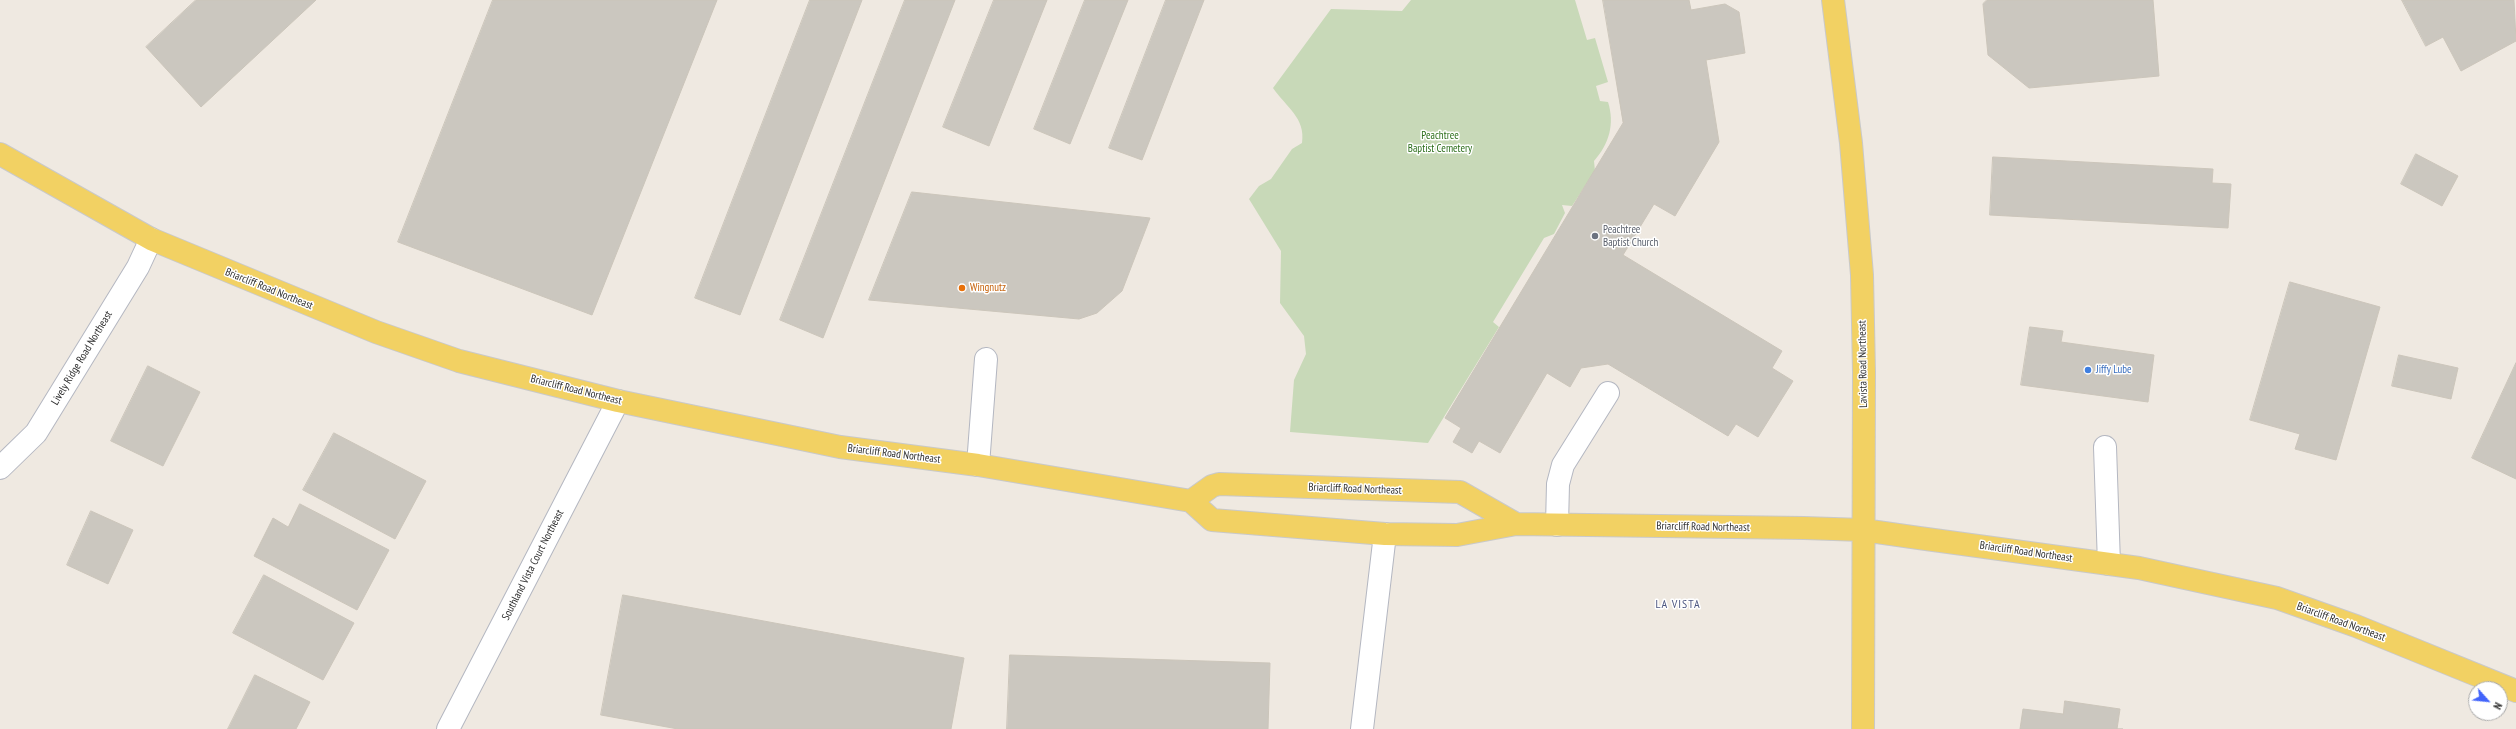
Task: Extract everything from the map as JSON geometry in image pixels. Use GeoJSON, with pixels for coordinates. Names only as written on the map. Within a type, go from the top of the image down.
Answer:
{"type":"FeatureCollection","features":[{"type":"Feature","properties":{"kind":"main road","name":"Lavista Road Northeast"},"geometry":{"type":"LineString","coordinates":[[1833,0],[1851,143],[1862,275],[1864,372],[1863,729]]}},
{"type":"Feature","properties":{"kind":"main road","name":"Briarcliff Road Northeast"},"geometry":{"type":"LineString","coordinates":[[0,154],[151,239],[376,332],[460,361],[618,401],[840,447],[978,465],[1191,501],[1212,520],[1385,534],[1457,536],[1516,524],[1863,530],[2139,568],[2277,598],[2356,626],[2516,691]]}},
{"type":"Feature","properties":{"kind":"main road","name":"Briarcliff Road Northeast"},"geometry":{"type":"LineString","coordinates":[[1191,501],[1212,486],[1219,484],[1460,492],[1516,524]]}},
{"type":"Feature","properties":{"kind":"street","name":"Lively Ridge Road Northeast"},"geometry":{"type":"LineString","coordinates":[[0,468],[36,433],[138,267],[151,239]]}},
{"type":"Feature","properties":{"kind":"street"},"geometry":{"type":"LineString","coordinates":[[978,465],[986,359]]}},
{"type":"Feature","properties":{"kind":"street"},"geometry":{"type":"LineString","coordinates":[[1557,525],[1558,484],[1563,465],[1608,393]]}},
{"type":"Feature","properties":{"kind":"street","name":"Southland Vista Court Northeast"},"geometry":{"type":"LineString","coordinates":[[448,729],[618,401]]}},
{"type":"Feature","properties":{"kind":"street"},"geometry":{"type":"LineString","coordinates":[[2105,447],[2109,564]]}},
{"type":"Feature","properties":{"kind":"street"},"geometry":{"type":"LineString","coordinates":[[1362,729],[1385,534]]}},
{"type":"Feature","properties":{"kind":"green space","name":"Peachtree Baptist Cemetery"},"geometry":{"type":"Polygon","coordinates":[[[1411,0],[1575,0],[1587,40],[1595,38],[1608,82],[1596,86],[1600,101],[1608,102],[1610,110],[1611,126],[1607,141],[1604,148],[1594,161],[1595,171],[1572,206],[1562,205],[1565,213],[1554,234],[1544,238],[1493,322],[1499,327],[1428,443],[1290,432],[1294,380],[1306,354],[1304,336],[1280,303],[1281,251],[1249,199],[1259,186],[1271,179],[1292,149],[1302,143],[1301,127],[1298,120],[1273,88],[1331,9],[1402,11],[1411,0]]]}},
{"type":"Feature","properties":{"kind":"building"},"geometry":{"type":"Polygon","coordinates":[[[196,0],[316,0],[201,107],[146,47],[196,0]]]}},
{"type":"Feature","properties":{"kind":"building"},"geometry":{"type":"Polygon","coordinates":[[[493,0],[717,0],[592,315],[398,242],[493,0]]]}},
{"type":"Feature","properties":{"kind":"building"},"geometry":{"type":"Polygon","coordinates":[[[810,0],[862,0],[740,315],[695,298],[810,0]]]}},
{"type":"Feature","properties":{"kind":"building"},"geometry":{"type":"Polygon","coordinates":[[[905,0],[955,0],[823,338],[780,320],[905,0]]]}},
{"type":"Feature","properties":{"kind":"building"},"geometry":{"type":"Polygon","coordinates":[[[994,0],[1047,0],[989,146],[943,127],[994,0]]]}},
{"type":"Feature","properties":{"kind":"building"},"geometry":{"type":"Polygon","coordinates":[[[1085,0],[1128,0],[1070,144],[1034,129],[1085,0]]]}},
{"type":"Feature","properties":{"kind":"building"},"geometry":{"type":"Polygon","coordinates":[[[1166,0],[1204,0],[1142,160],[1109,148],[1166,0]]]}},
{"type":"Feature","properties":{"kind":"building","name":"Peachtree Baptist Church"},"geometry":{"type":"Polygon","coordinates":[[[1603,0],[1689,0],[1691,10],[1725,4],[1739,12],[1745,53],[1706,60],[1719,142],[1675,216],[1654,204],[1623,255],[1782,351],[1772,368],[1793,381],[1758,437],[1736,424],[1728,436],[1608,364],[1581,368],[1570,387],[1547,373],[1500,453],[1479,441],[1472,453],[1453,442],[1461,428],[1445,418],[1623,123],[1603,0]]]}},
{"type":"Feature","properties":{"kind":"building"},"geometry":{"type":"Polygon","coordinates":[[[1987,0],[2153,0],[2159,76],[2029,88],[1988,55],[1983,4],[1987,0]]]}},
{"type":"Feature","properties":{"kind":"building"},"geometry":{"type":"Polygon","coordinates":[[[2402,0],[2514,0],[2516,41],[2461,71],[2443,37],[2426,46],[2402,0]]]}},
{"type":"Feature","properties":{"kind":"building"},"geometry":{"type":"Polygon","coordinates":[[[2416,154],[2458,176],[2442,206],[2401,184],[2416,154]]]}},
{"type":"Feature","properties":{"kind":"building"},"geometry":{"type":"Polygon","coordinates":[[[1993,157],[2213,169],[2212,183],[2231,184],[2228,228],[1990,215],[1993,157]]]}},
{"type":"Feature","properties":{"kind":"building"},"geometry":{"type":"Polygon","coordinates":[[[912,192],[1150,218],[1122,291],[1097,313],[1079,319],[869,300],[912,192]]]}},
{"type":"Feature","properties":{"kind":"building"},"geometry":{"type":"Polygon","coordinates":[[[2290,282],[2380,307],[2336,460],[2295,449],[2300,434],[2250,420],[2290,282]]]}},
{"type":"Feature","properties":{"kind":"building","name":"Jiffy Lube"},"geometry":{"type":"Polygon","coordinates":[[[2030,327],[2063,331],[2061,342],[2154,355],[2148,402],[2021,385],[2030,327]]]}},
{"type":"Feature","properties":{"kind":"building"},"geometry":{"type":"Polygon","coordinates":[[[2399,355],[2458,368],[2451,399],[2392,386],[2399,355]]]}},
{"type":"Feature","properties":{"kind":"building"},"geometry":{"type":"Polygon","coordinates":[[[2516,363],[2516,479],[2472,458],[2516,363]]]}},
{"type":"Feature","properties":{"kind":"building"},"geometry":{"type":"Polygon","coordinates":[[[148,366],[200,392],[163,466],[111,441],[148,366]]]}},
{"type":"Feature","properties":{"kind":"building"},"geometry":{"type":"Polygon","coordinates":[[[334,433],[426,481],[395,539],[303,490],[334,433]]]}},
{"type":"Feature","properties":{"kind":"building"},"geometry":{"type":"Polygon","coordinates":[[[300,504],[389,550],[357,610],[254,556],[273,518],[288,527],[300,504]]]}},
{"type":"Feature","properties":{"kind":"building"},"geometry":{"type":"Polygon","coordinates":[[[91,511],[133,530],[108,584],[67,565],[91,511]]]}},
{"type":"Feature","properties":{"kind":"building"},"geometry":{"type":"Polygon","coordinates":[[[264,575],[354,623],[323,680],[233,633],[264,575]]]}},
{"type":"Feature","properties":{"kind":"building"},"geometry":{"type":"Polygon","coordinates":[[[623,595],[964,658],[951,729],[678,729],[601,715],[623,595]]]}},
{"type":"Feature","properties":{"kind":"building"},"geometry":{"type":"Polygon","coordinates":[[[1010,655],[1270,663],[1268,729],[1007,729],[1010,655]]]}},
{"type":"Feature","properties":{"kind":"building"},"geometry":{"type":"Polygon","coordinates":[[[255,675],[310,702],[296,729],[228,729],[255,675]]]}},
{"type":"Feature","properties":{"kind":"building"},"geometry":{"type":"Polygon","coordinates":[[[2065,701],[2120,709],[2117,729],[2020,729],[2023,709],[2063,714],[2065,701]]]}},
{"type":"Feature","properties":{"kind":"place","name":"Peachtree Baptist Church"},"geometry":{"type":"Point","coordinates":[1595,236]}},
{"type":"Feature","properties":{"kind":"place","name":"Wingnutz"},"geometry":{"type":"Point","coordinates":[962,288]}},
{"type":"Feature","properties":{"kind":"place","name":"Jiffy Lube"},"geometry":{"type":"Point","coordinates":[2088,370]}},
{"type":"Feature","properties":{"kind":"district","name":"LA VISTA"},"geometry":{"type":"Point","coordinates":[1678,605]}}]}
